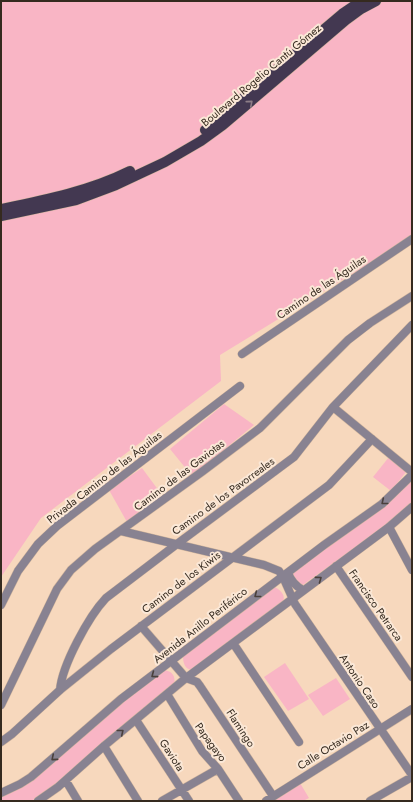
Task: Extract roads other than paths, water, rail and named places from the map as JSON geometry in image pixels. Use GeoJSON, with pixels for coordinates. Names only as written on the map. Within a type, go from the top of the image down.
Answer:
{"type":"FeatureCollection","features":[{"type":"Feature","properties":{"kind":"main road","name":"Boulevard Rogelio Cantú Gómez"},"geometry":{"type":"LineString","coordinates":[[1,208],[45,200],[96,185],[125,174],[168,153],[213,124],[342,14],[361,1]]}},
{"type":"Feature","properties":{"kind":"main road","name":"Boulevard Rogelio Cantú Gómez"},"geometry":{"type":"LineString","coordinates":[[1,216],[90,195],[116,185],[183,152],[223,125],[346,20],[361,9],[376,1]]}},
{"type":"Feature","properties":{"kind":"street","name":"Camino de las Águilas"},"geometry":{"type":"LineString","coordinates":[[242,354],[412,239]]}},
{"type":"Feature","properties":{"kind":"street","name":"Camino de las Gaviotas"},"geometry":{"type":"LineString","coordinates":[[1,705],[4,693],[54,595],[71,570],[95,549],[260,428],[348,340],[370,323],[412,296]]}},
{"type":"Feature","properties":{"kind":"street","name":"Camino de los Pavorreales"},"geometry":{"type":"LineString","coordinates":[[60,690],[68,663],[86,626],[97,608],[106,598],[294,457],[333,407],[412,325]]}},
{"type":"Feature","properties":{"kind":"street","name":"Privada Camino de las Águilas"},"geometry":{"type":"LineString","coordinates":[[1,605],[18,571],[38,544],[57,526],[240,386]]}},
{"type":"Feature","properties":{"kind":"street"},"geometry":{"type":"LineString","coordinates":[[333,407],[412,475]]}},
{"type":"Feature","properties":{"kind":"street","name":"Camino de los Kiwis"},"geometry":{"type":"LineString","coordinates":[[1,742],[12,734],[60,690],[141,626],[329,485],[372,439]]}},
{"type":"Feature","properties":{"kind":"street","name":"Avenida Anillo Periférico"},"geometry":{"type":"LineString","coordinates":[[1,793],[31,776],[121,699],[286,575],[324,544],[382,504],[412,475]]}},
{"type":"Feature","properties":{"kind":"street"},"geometry":{"type":"LineString","coordinates":[[38,801],[66,781],[104,746],[188,676],[389,527],[412,508]]}},
{"type":"Feature","properties":{"kind":"street"},"geometry":{"type":"LineString","coordinates":[[389,527],[412,570]]}},
{"type":"Feature","properties":{"kind":"street"},"geometry":{"type":"LineString","coordinates":[[121,531],[274,568],[286,575],[296,587],[303,590]]}},
{"type":"Feature","properties":{"kind":"street","name":"Francisco Petrarca"},"geometry":{"type":"LineString","coordinates":[[336,566],[412,677]]}},
{"type":"Feature","properties":{"kind":"street"},"geometry":{"type":"LineString","coordinates":[[286,575],[290,600]]}},
{"type":"Feature","properties":{"kind":"street"},"geometry":{"type":"LineString","coordinates":[[274,583],[279,585],[284,590],[290,600]]}},
{"type":"Feature","properties":{"kind":"street","name":"Antonio Caso"},"geometry":{"type":"LineString","coordinates":[[290,600],[412,776]]}},
{"type":"Feature","properties":{"kind":"street"},"geometry":{"type":"LineString","coordinates":[[141,626],[169,664],[177,672],[179,684]]}},
{"type":"Feature","properties":{"kind":"street"},"geometry":{"type":"LineString","coordinates":[[233,643],[299,742]]}},
{"type":"Feature","properties":{"kind":"street"},"geometry":{"type":"LineString","coordinates":[[179,656],[182,667],[188,676]]}},
{"type":"Feature","properties":{"kind":"street"},"geometry":{"type":"LineString","coordinates":[[169,664],[188,676]]}},
{"type":"Feature","properties":{"kind":"street","name":"Flamingo"},"geometry":{"type":"LineString","coordinates":[[188,676],[200,686],[270,798]]}},
{"type":"Feature","properties":{"kind":"street","name":"Papagayo"},"geometry":{"type":"LineString","coordinates":[[167,694],[202,751],[218,769],[240,801]]}},
{"type":"Feature","properties":{"kind":"street","name":"Calle Octavio Paz"},"geometry":{"type":"LineString","coordinates":[[270,798],[412,709]]}},
{"type":"Feature","properties":{"kind":"street","name":"Gaviota"},"geometry":{"type":"LineString","coordinates":[[136,720],[189,801]]}},
{"type":"Feature","properties":{"kind":"street"},"geometry":{"type":"LineString","coordinates":[[104,746],[138,801]]}},
{"type":"Feature","properties":{"kind":"street"},"geometry":{"type":"LineString","coordinates":[[162,801],[218,769]]}},
{"type":"Feature","properties":{"kind":"street"},"geometry":{"type":"LineString","coordinates":[[370,801],[412,776]]}},
{"type":"Feature","properties":{"kind":"street"},"geometry":{"type":"LineString","coordinates":[[66,781],[78,801]]}}]}
